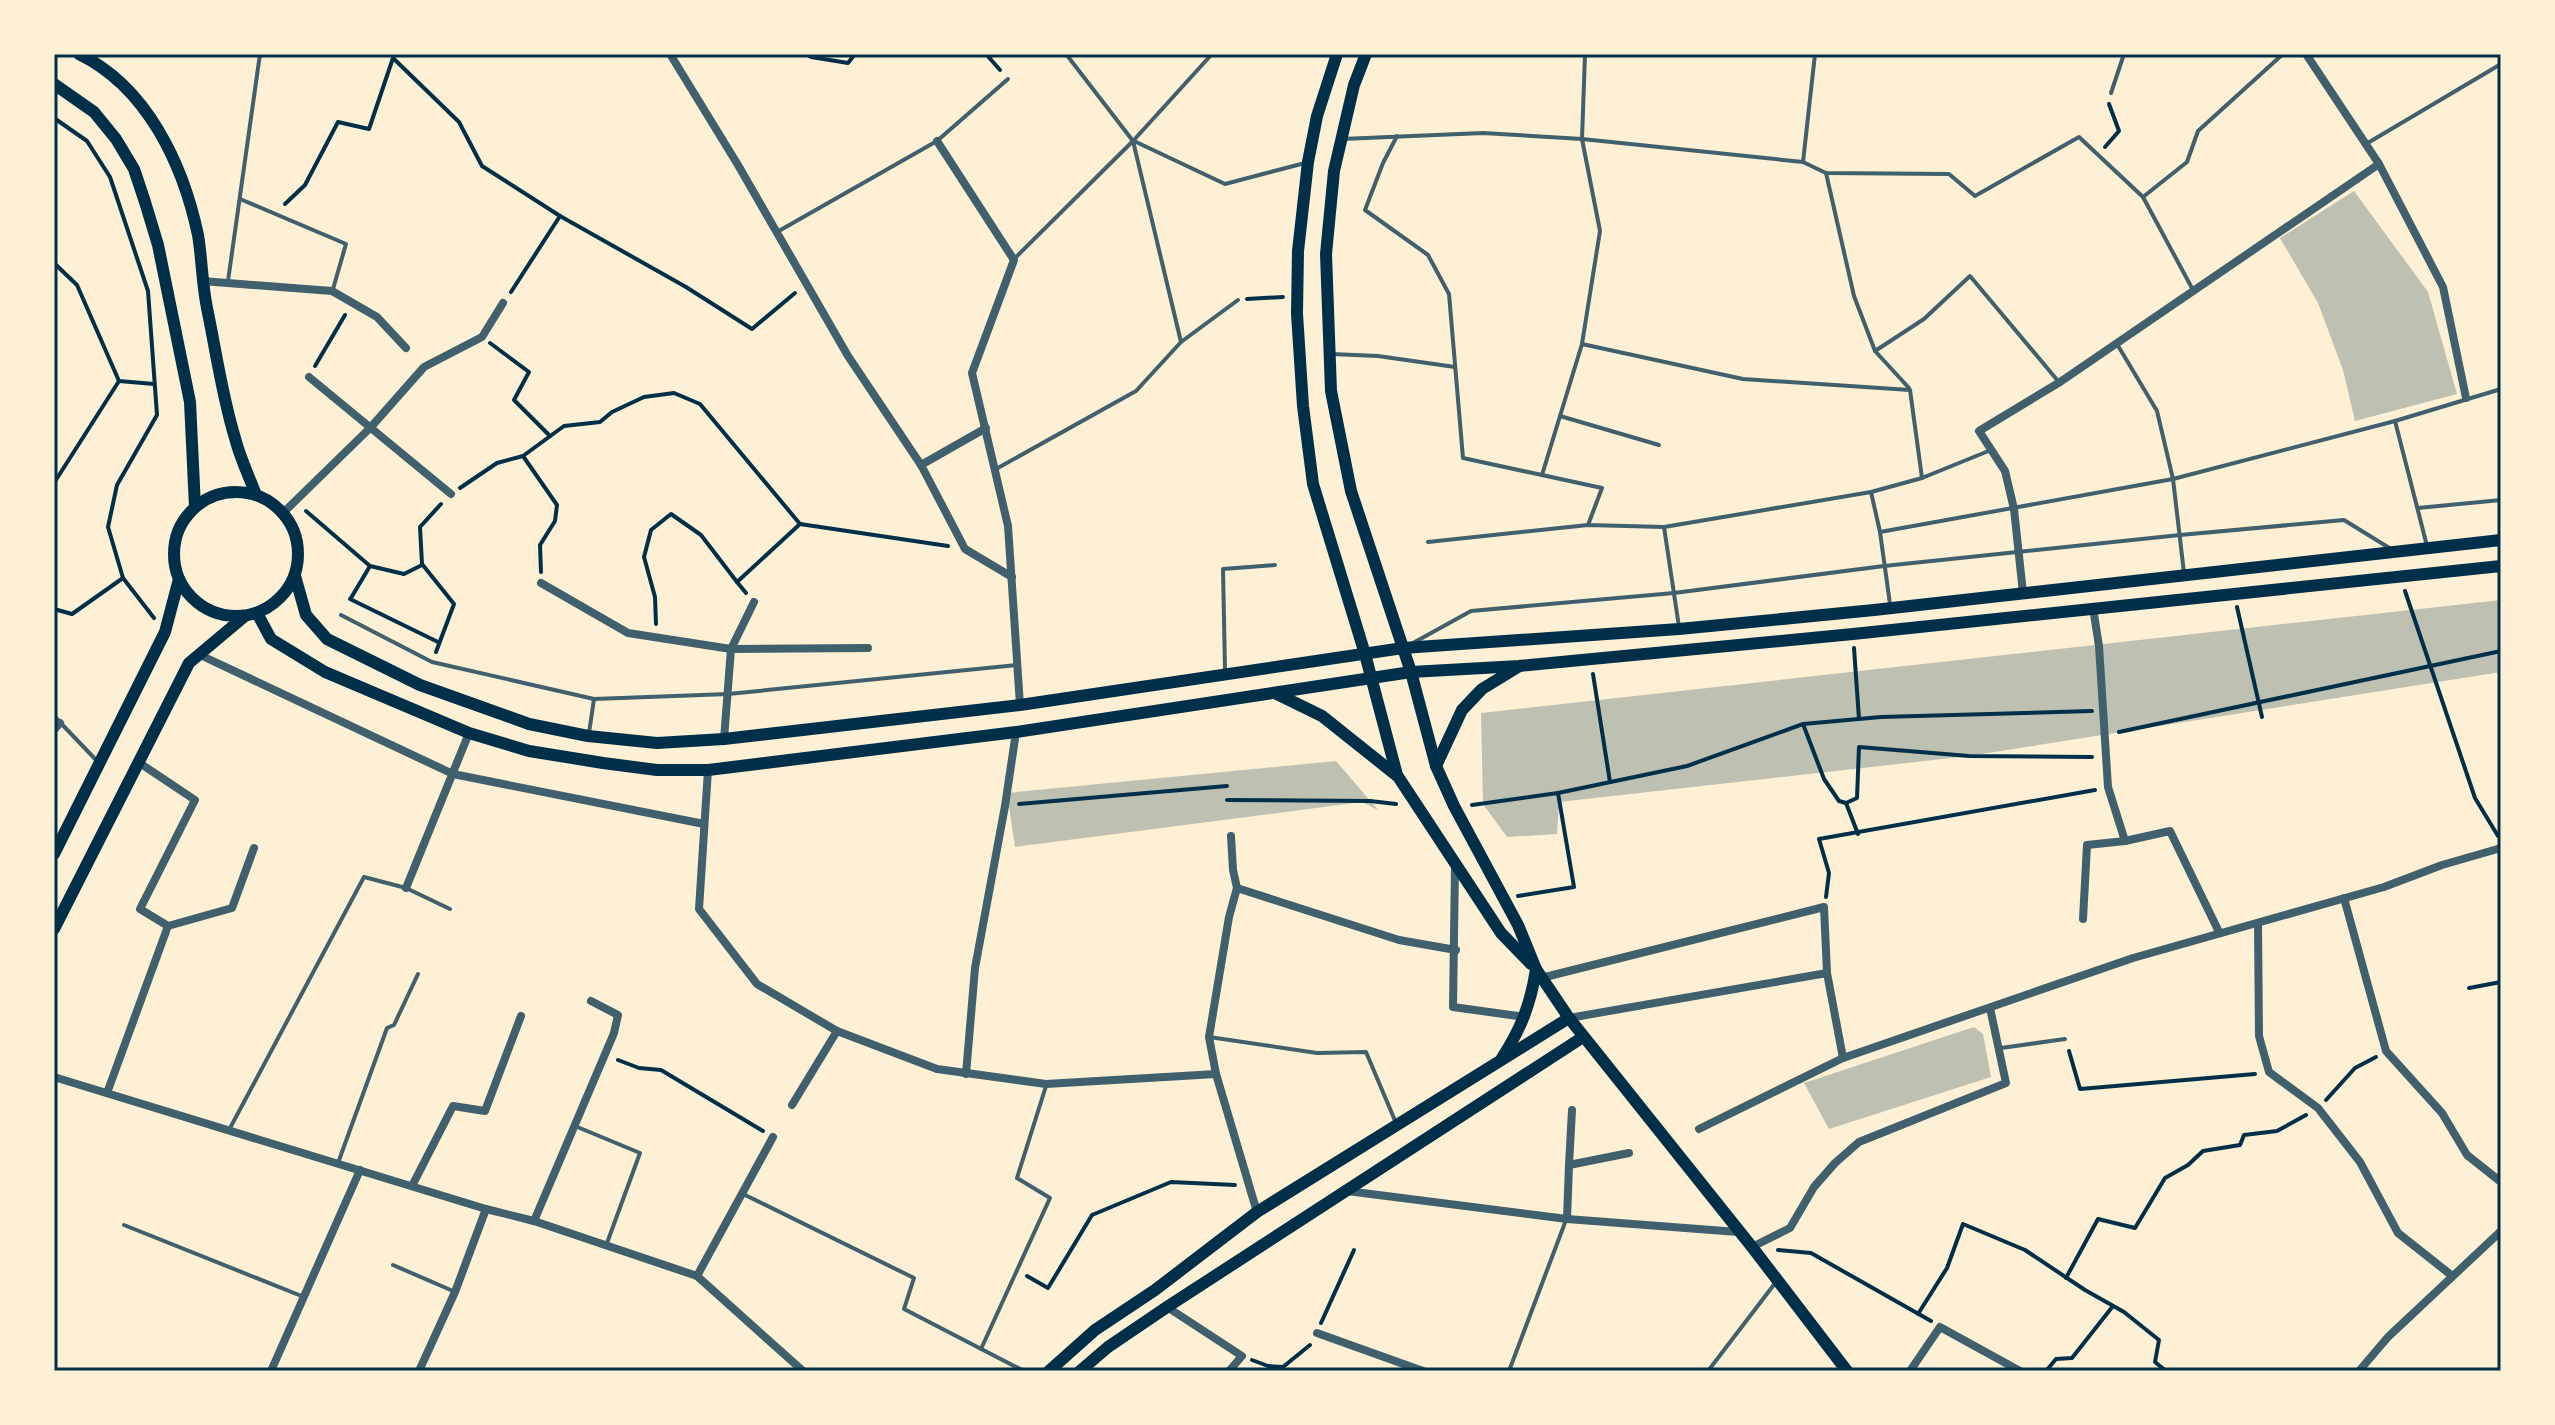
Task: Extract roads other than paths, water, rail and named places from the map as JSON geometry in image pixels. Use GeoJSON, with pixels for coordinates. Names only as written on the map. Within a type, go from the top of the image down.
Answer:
{"type":"FeatureCollection","features":[{"type":"Feature","properties":{"kind":"main road"},"geometry":{"type":"LineString","coordinates":[[79,54],[93,61],[124,86],[169,148],[187,194],[198,238],[202,281],[235,439],[256,495]]}},
{"type":"Feature","properties":{"kind":"main road"},"geometry":{"type":"LineString","coordinates":[[1337,54],[1317,116],[1308,162],[1298,251],[1297,296],[1303,406],[1313,484],[1365,654],[1397,775],[1501,933],[1539,973],[1583,1037],[1847,1371]]}},
{"type":"Feature","properties":{"kind":"main road"},"geometry":{"type":"LineString","coordinates":[[1366,54],[1354,85],[1334,171],[1326,254],[1331,391],[1351,491],[1411,672],[1436,766],[1518,925],[1539,973],[1525,1017],[1500,1062]]}},
{"type":"Feature","properties":{"kind":"main road"},"geometry":{"type":"LineString","coordinates":[[54,84],[94,112],[116,139],[134,169],[158,245],[190,402],[195,507]]}},
{"type":"Feature","properties":{"kind":"main road"},"geometry":{"type":"LineString","coordinates":[[54,929],[189,663],[251,614],[273,605],[286,592],[295,576],[299,558],[298,542],[283,513],[271,502],[256,495],[224,493],[195,507],[183,522],[175,541],[174,560],[179,579],[202,606],[217,613],[251,614],[271,639],[325,672],[469,733],[529,751],[657,770],[708,770],[1016,732],[1411,672],[1519,666],[1853,634],[2501,566]]}},
{"type":"Feature","properties":{"kind":"main road"},"geometry":{"type":"LineString","coordinates":[[295,576],[306,615],[327,639],[420,685],[529,724],[588,736],[657,743],[724,739],[1020,705],[1403,648],[1679,629],[2501,540]]}},
{"type":"Feature","properties":{"kind":"main road"},"geometry":{"type":"LineString","coordinates":[[54,854],[165,632],[179,579]]}},
{"type":"Feature","properties":{"kind":"main road"},"geometry":{"type":"LineString","coordinates":[[1436,766],[1462,710],[1482,689],[1519,666]]}},
{"type":"Feature","properties":{"kind":"main road"},"geometry":{"type":"LineString","coordinates":[[1277,694],[1322,716],[1397,775]]}},
{"type":"Feature","properties":{"kind":"main road"},"geometry":{"type":"LineString","coordinates":[[1049,1371],[1095,1330],[1155,1290],[1257,1212],[1569,1018]]}},
{"type":"Feature","properties":{"kind":"main road"},"geometry":{"type":"LineString","coordinates":[[1080,1371],[1108,1347],[1167,1307],[1583,1037]]}},
{"type":"Feature","properties":{"kind":"street"},"geometry":{"type":"LineString","coordinates":[[670,54],[848,356],[921,465],[965,549],[1012,577]]}},
{"type":"Feature","properties":{"kind":"street"},"geometry":{"type":"LineString","coordinates":[[2306,54],[2379,164],[2443,287],[2466,398]]}},
{"type":"Feature","properties":{"kind":"street"},"geometry":{"type":"LineString","coordinates":[[937,141],[1014,260],[972,373],[1008,526],[1020,705]]}},
{"type":"Feature","properties":{"kind":"street"},"geometry":{"type":"LineString","coordinates":[[2023,593],[2014,509],[2005,471],[1979,431],[2060,382],[2379,164]]}},
{"type":"Feature","properties":{"kind":"street"},"geometry":{"type":"LineString","coordinates":[[202,281],[332,291],[377,317],[406,348]]}},
{"type":"Feature","properties":{"kind":"street"},"geometry":{"type":"LineString","coordinates":[[283,513],[371,427],[424,367],[482,337],[503,303]]}},
{"type":"Feature","properties":{"kind":"street"},"geometry":{"type":"LineString","coordinates":[[309,377],[451,494]]}},
{"type":"Feature","properties":{"kind":"street"},"geometry":{"type":"LineString","coordinates":[[921,465],[986,428]]}},
{"type":"Feature","properties":{"kind":"street"},"geometry":{"type":"LineString","coordinates":[[541,583],[628,633],[731,649],[868,648]]}},
{"type":"Feature","properties":{"kind":"street"},"geometry":{"type":"LineString","coordinates":[[724,739],[731,649],[754,602]]}},
{"type":"Feature","properties":{"kind":"street"},"geometry":{"type":"LineString","coordinates":[[2093,608],[2099,646],[2108,787],[2125,841]]}},
{"type":"Feature","properties":{"kind":"street"},"geometry":{"type":"LineString","coordinates":[[197,654],[453,774],[704,824]]}},
{"type":"Feature","properties":{"kind":"street"},"geometry":{"type":"LineString","coordinates":[[966,1074],[975,968],[1016,732]]}},
{"type":"Feature","properties":{"kind":"street"},"geometry":{"type":"LineString","coordinates":[[406,888],[469,733]]}},
{"type":"Feature","properties":{"kind":"street"},"geometry":{"type":"LineString","coordinates":[[138,762],[195,800],[140,909],[168,926],[232,908],[254,848]]}},
{"type":"Feature","properties":{"kind":"street"},"geometry":{"type":"LineString","coordinates":[[708,770],[699,909],[757,984],[837,1031],[937,1069],[1046,1084],[1216,1074]]}},
{"type":"Feature","properties":{"kind":"street"},"geometry":{"type":"LineString","coordinates":[[2083,919],[2087,845],[2170,831],[2219,932]]}},
{"type":"Feature","properties":{"kind":"street"},"geometry":{"type":"LineString","coordinates":[[1231,836],[1237,888],[1229,917],[1209,1037],[1216,1074],[1257,1212]]}},
{"type":"Feature","properties":{"kind":"street"},"geometry":{"type":"LineString","coordinates":[[1699,1129],[1843,1058],[2133,958],[2344,898],[2501,845]]}},
{"type":"Feature","properties":{"kind":"street"},"geometry":{"type":"LineString","coordinates":[[1455,866],[1453,1007],[1525,1017]]}},
{"type":"Feature","properties":{"kind":"street"},"geometry":{"type":"LineString","coordinates":[[1237,888],[1399,940],[1456,950]]}},
{"type":"Feature","properties":{"kind":"street"},"geometry":{"type":"LineString","coordinates":[[2344,898],[2386,1051],[2442,1113],[2467,1155],[2501,1182]]}},
{"type":"Feature","properties":{"kind":"street"},"geometry":{"type":"LineString","coordinates":[[1539,973],[1824,907],[1827,973],[1843,1058]]}},
{"type":"Feature","properties":{"kind":"street"},"geometry":{"type":"LineString","coordinates":[[2258,924],[2259,1036],[2269,1072],[2318,1108],[2360,1162],[2398,1233],[2451,1275]]}},
{"type":"Feature","properties":{"kind":"street"},"geometry":{"type":"LineString","coordinates":[[107,1093],[168,926]]}},
{"type":"Feature","properties":{"kind":"street"},"geometry":{"type":"LineString","coordinates":[[1569,1018],[1827,973]]}},
{"type":"Feature","properties":{"kind":"street"},"geometry":{"type":"LineString","coordinates":[[534,1221],[604,1056],[618,1015],[591,1001]]}},
{"type":"Feature","properties":{"kind":"street"},"geometry":{"type":"LineString","coordinates":[[1752,1247],[1790,1228],[1814,1187],[1859,1142],[2006,1083],[1990,1008]]}},
{"type":"Feature","properties":{"kind":"street"},"geometry":{"type":"LineString","coordinates":[[412,1186],[453,1106],[485,1111],[521,1016]]}},
{"type":"Feature","properties":{"kind":"street"},"geometry":{"type":"LineString","coordinates":[[792,1105],[837,1031]]}},
{"type":"Feature","properties":{"kind":"street"},"geometry":{"type":"LineString","coordinates":[[54,1077],[534,1221],[697,1276],[803,1371]]}},
{"type":"Feature","properties":{"kind":"street"},"geometry":{"type":"LineString","coordinates":[[1567,1219],[1572,1110]]}},
{"type":"Feature","properties":{"kind":"street"},"geometry":{"type":"LineString","coordinates":[[697,1276],[773,1137]]}},
{"type":"Feature","properties":{"kind":"street"},"geometry":{"type":"LineString","coordinates":[[1569,1165],[1629,1153]]}},
{"type":"Feature","properties":{"kind":"street"},"geometry":{"type":"LineString","coordinates":[[271,1371],[360,1170]]}},
{"type":"Feature","properties":{"kind":"street"},"geometry":{"type":"LineString","coordinates":[[1346,1191],[1567,1219],[1738,1232]]}},
{"type":"Feature","properties":{"kind":"street"},"geometry":{"type":"LineString","coordinates":[[419,1371],[455,1292],[486,1209]]}},
{"type":"Feature","properties":{"kind":"street"},"geometry":{"type":"LineString","coordinates":[[2359,1371],[2388,1337],[2501,1231]]}},
{"type":"Feature","properties":{"kind":"street"},"geometry":{"type":"LineString","coordinates":[[1167,1307],[1242,1356],[1229,1371]]}},
{"type":"Feature","properties":{"kind":"street"},"geometry":{"type":"LineString","coordinates":[[1910,1371],[1940,1327],[2020,1371]]}},
{"type":"Feature","properties":{"kind":"street"},"geometry":{"type":"LineString","coordinates":[[1317,1333],[1423,1371]]}},
{"type":"Feature","properties":{"kind":"lane"},"geometry":{"type":"LineString","coordinates":[[227,283],[260,54]]}},
{"type":"Feature","properties":{"kind":"lane"},"geometry":{"type":"LineString","coordinates":[[1066,54],[1133,141],[1181,342]]}},
{"type":"Feature","properties":{"kind":"lane"},"geometry":{"type":"LineString","coordinates":[[1014,260],[1133,141],[1212,54]]}},
{"type":"Feature","properties":{"kind":"lane"},"geometry":{"type":"LineString","coordinates":[[1542,475],[1582,344],[1600,231],[1582,139],[1585,54]]}},
{"type":"Feature","properties":{"kind":"lane"},"geometry":{"type":"LineString","coordinates":[[1803,162],[1815,54]]}},
{"type":"Feature","properties":{"kind":"lane"},"geometry":{"type":"LineString","coordinates":[[2111,93],[2124,54]]}},
{"type":"Feature","properties":{"kind":"lane"},"geometry":{"type":"LineString","coordinates":[[2143,197],[2187,162],[2198,131],[2283,54]]}},
{"type":"Feature","properties":{"kind":"lane"},"geometry":{"type":"LineString","coordinates":[[2366,144],[2501,64]]}},
{"type":"Feature","properties":{"kind":"lane"},"geometry":{"type":"LineString","coordinates":[[777,232],[937,141],[1008,79]]}},
{"type":"Feature","properties":{"kind":"lane"},"geometry":{"type":"LineString","coordinates":[[1342,139],[1483,133],[1582,139],[1803,162],[1826,173],[1949,174],[1975,196],[2079,137],[2143,197],[2193,290]]}},
{"type":"Feature","properties":{"kind":"lane"},"geometry":{"type":"LineString","coordinates":[[1397,136],[1365,210],[1428,255],[1449,294],[1463,458],[1602,488],[1588,525]]}},
{"type":"Feature","properties":{"kind":"lane"},"geometry":{"type":"LineString","coordinates":[[1133,141],[1225,184],[1308,162]]}},
{"type":"Feature","properties":{"kind":"lane"},"geometry":{"type":"LineString","coordinates":[[1826,173],[1854,296],[1875,351],[1910,390],[1922,478]]}},
{"type":"Feature","properties":{"kind":"lane"},"geometry":{"type":"LineString","coordinates":[[240,199],[346,244],[332,291]]}},
{"type":"Feature","properties":{"kind":"lane"},"geometry":{"type":"LineString","coordinates":[[1875,351],[1924,319],[1970,276],[2060,382]]}},
{"type":"Feature","properties":{"kind":"lane"},"geometry":{"type":"LineString","coordinates":[[994,470],[1136,391],[1181,342],[1238,300]]}},
{"type":"Feature","properties":{"kind":"lane"},"geometry":{"type":"LineString","coordinates":[[2117,343],[2157,411],[2173,479],[2184,576]]}},
{"type":"Feature","properties":{"kind":"lane"},"geometry":{"type":"LineString","coordinates":[[1582,344],[1743,379],[1910,390]]}},
{"type":"Feature","properties":{"kind":"lane"},"geometry":{"type":"LineString","coordinates":[[1329,353],[1378,356],[1455,367]]}},
{"type":"Feature","properties":{"kind":"lane"},"geometry":{"type":"LineString","coordinates":[[1880,532],[2173,479],[2395,421],[2501,389]]}},
{"type":"Feature","properties":{"kind":"lane"},"geometry":{"type":"LineString","coordinates":[[1560,416],[1659,445]]}},
{"type":"Feature","properties":{"kind":"lane"},"geometry":{"type":"LineString","coordinates":[[2395,421],[2428,549]]}},
{"type":"Feature","properties":{"kind":"lane"},"geometry":{"type":"LineString","coordinates":[[1428,542],[1588,525],[1664,527],[1871,492],[1922,478],[1993,449]]}},
{"type":"Feature","properties":{"kind":"lane"},"geometry":{"type":"LineString","coordinates":[[1871,492],[1891,608]]}},
{"type":"Feature","properties":{"kind":"lane"},"geometry":{"type":"LineString","coordinates":[[2418,508],[2501,500]]}},
{"type":"Feature","properties":{"kind":"lane"},"geometry":{"type":"LineString","coordinates":[[1403,648],[1471,611],[1674,593],[1884,566],[2180,535],[2344,520],[2396,552]]}},
{"type":"Feature","properties":{"kind":"lane"},"geometry":{"type":"LineString","coordinates":[[1664,527],[1679,629]]}},
{"type":"Feature","properties":{"kind":"lane"},"geometry":{"type":"LineString","coordinates":[[1225,674],[1223,569],[1275,565]]}},
{"type":"Feature","properties":{"kind":"lane"},"geometry":{"type":"LineString","coordinates":[[341,615],[432,662],[594,699],[728,694],[1017,665]]}},
{"type":"Feature","properties":{"kind":"lane"},"geometry":{"type":"LineString","coordinates":[[588,736],[594,699]]}},
{"type":"Feature","properties":{"kind":"lane"},"geometry":{"type":"LineString","coordinates":[[56,723],[100,764]]}},
{"type":"Feature","properties":{"kind":"lane"},"geometry":{"type":"LineString","coordinates":[[229,1130],[364,877],[406,888],[450,909]]}},
{"type":"Feature","properties":{"kind":"lane"},"geometry":{"type":"LineString","coordinates":[[338,1163],[387,1028],[394,1025],[418,974]]}},
{"type":"Feature","properties":{"kind":"lane"},"geometry":{"type":"LineString","coordinates":[[1209,1037],[1317,1053],[1366,1052],[1397,1125]]}},
{"type":"Feature","properties":{"kind":"lane"},"geometry":{"type":"LineString","coordinates":[[1998,1048],[2065,1039]]}},
{"type":"Feature","properties":{"kind":"lane"},"geometry":{"type":"LineString","coordinates":[[981,1349],[1050,1198],[1017,1178],[1046,1084]]}},
{"type":"Feature","properties":{"kind":"lane"},"geometry":{"type":"LineString","coordinates":[[575,1126],[640,1153],[607,1245]]}},
{"type":"Feature","properties":{"kind":"lane"},"geometry":{"type":"LineString","coordinates":[[740,1193],[914,1278],[904,1309],[1024,1371]]}},
{"type":"Feature","properties":{"kind":"lane"},"geometry":{"type":"LineString","coordinates":[[1509,1371],[1567,1219]]}},
{"type":"Feature","properties":{"kind":"lane"},"geometry":{"type":"LineString","coordinates":[[124,1225],[304,1297]]}},
{"type":"Feature","properties":{"kind":"lane"},"geometry":{"type":"LineString","coordinates":[[393,1265],[455,1292]]}},
{"type":"Feature","properties":{"kind":"lane"},"geometry":{"type":"LineString","coordinates":[[1708,1371],[1777,1281]]}}]}
